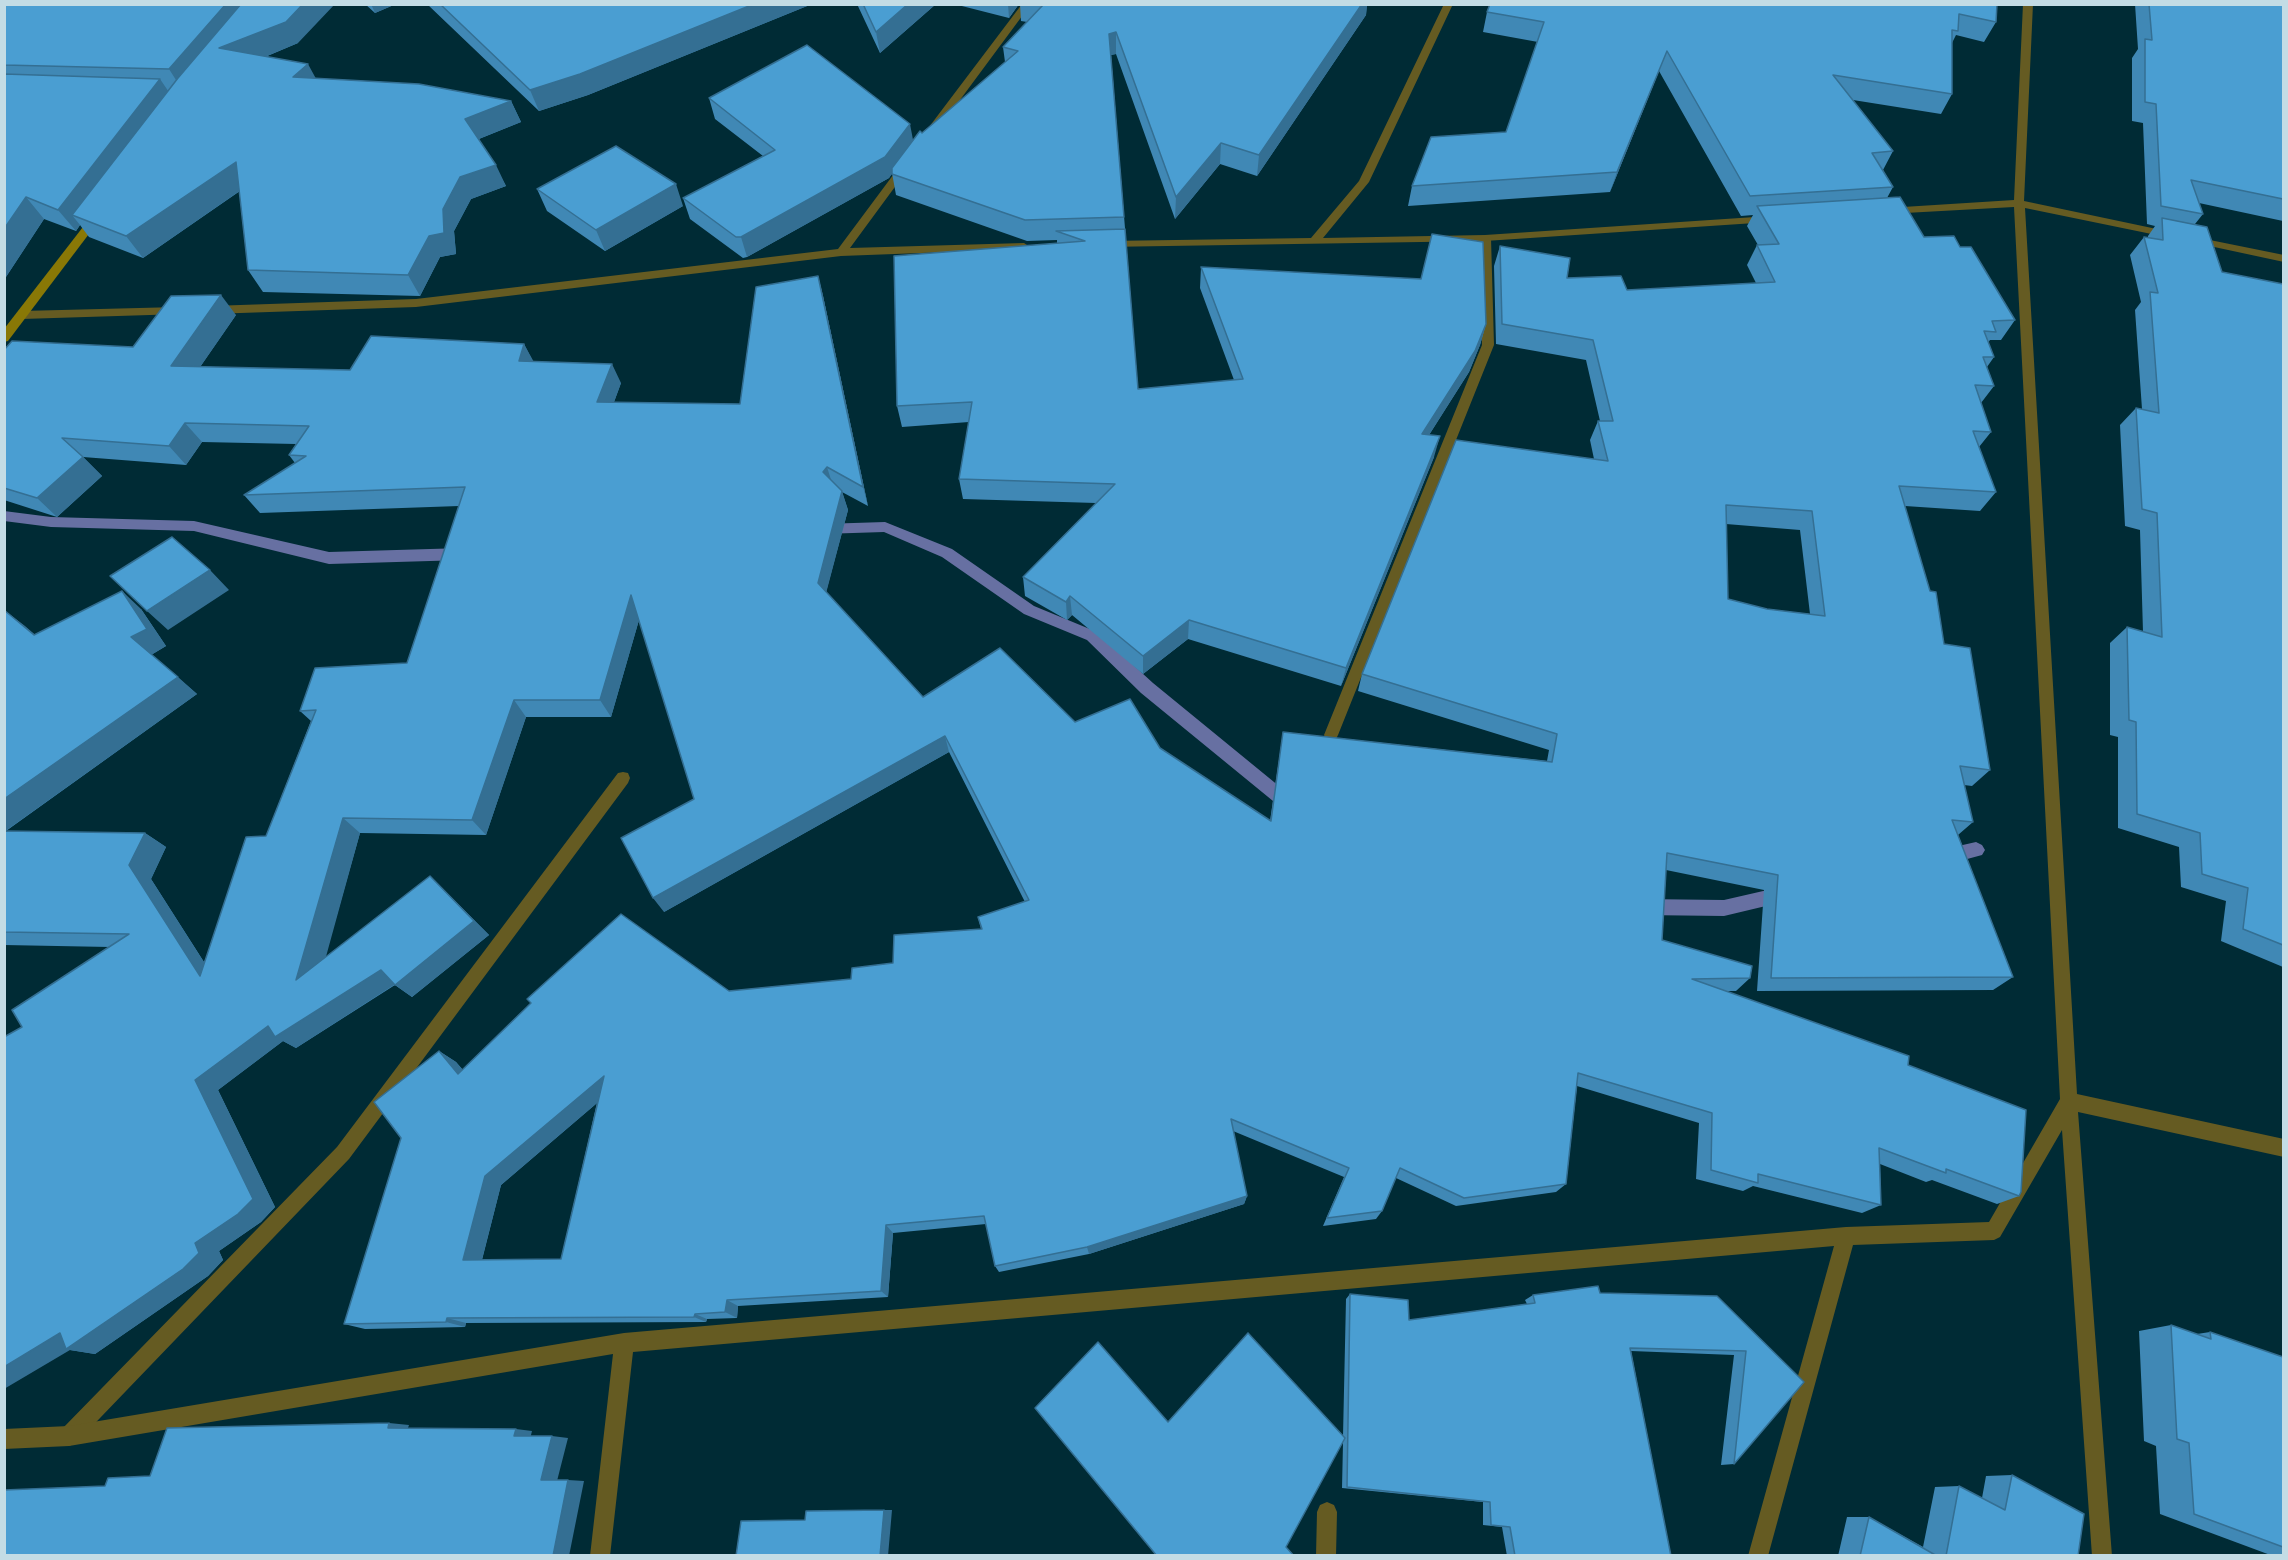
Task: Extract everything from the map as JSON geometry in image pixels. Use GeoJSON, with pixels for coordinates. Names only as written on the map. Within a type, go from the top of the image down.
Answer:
{"type":"FeatureCollection","features":[{"type":"Feature","properties":{"kind":"street"},"geometry":{"type":"LineString","coordinates":[[927,138],[1027,4]]}},
{"type":"Feature","properties":{"kind":"street"},"geometry":{"type":"LineString","coordinates":[[1316,239],[1364,182],[1449,4]]}},
{"type":"Feature","properties":{"kind":"street"},"geometry":{"type":"LineString","coordinates":[[2028,4],[2019,202],[2068,1101],[2102,1556]]}},
{"type":"Feature","properties":{"kind":"street"},"geometry":{"type":"LineString","coordinates":[[841,252],[912,157]]}},
{"type":"Feature","properties":{"kind":"street"},"geometry":{"type":"LineString","coordinates":[[1876,212],[2019,202],[2283,259]]}},
{"type":"Feature","properties":{"kind":"street"},"geometry":{"type":"LineString","coordinates":[[4,338],[101,211]]}},
{"type":"Feature","properties":{"kind":"street"},"geometry":{"type":"LineString","coordinates":[[1090,245],[1316,239],[1485,238],[1782,218]]}},
{"type":"Feature","properties":{"kind":"street"},"geometry":{"type":"LineString","coordinates":[[1331,735],[1488,345],[1485,238]]}},
{"type":"Feature","properties":{"kind":"street"},"geometry":{"type":"LineString","coordinates":[[4,316],[416,303],[841,252],[1031,247]]}},
{"type":"Feature","properties":{"kind":"street"},"geometry":{"type":"LineString","coordinates":[[69,1436],[343,1153],[623,778]]}},
{"type":"Feature","properties":{"kind":"street"},"geometry":{"type":"LineString","coordinates":[[2068,1101],[2283,1148]]}},
{"type":"Feature","properties":{"kind":"street"},"geometry":{"type":"LineString","coordinates":[[4,1439],[69,1436],[624,1343],[1846,1236],[1994,1231],[2068,1101]]}},
{"type":"Feature","properties":{"kind":"street"},"geometry":{"type":"LineString","coordinates":[[1758,1556],[1846,1236]]}},
{"type":"Feature","properties":{"kind":"street"},"geometry":{"type":"LineString","coordinates":[[600,1556],[624,1343]]}},
{"type":"Feature","properties":{"kind":"street"},"geometry":{"type":"LineString","coordinates":[[1326,1556],[1327,1512]]}},
{"type":"Feature","properties":{"kind":"building"},"geometry":{"type":"Polygon","coordinates":[[[4,4],[226,4],[169,69],[4,65],[4,4]]]}},
{"type":"Feature","properties":{"kind":"building"},"geometry":{"type":"Polygon","coordinates":[[[241,4],[303,4],[286,22],[219,48],[308,64],[293,77],[419,84],[511,101],[465,119],[496,165],[460,177],[443,209],[444,233],[429,236],[408,275],[248,270],[236,162],[126,236],[72,215],[178,78],[241,4]]]}},
{"type":"Feature","properties":{"kind":"building"},"geometry":{"type":"Polygon","coordinates":[[[440,4],[754,4],[580,74],[530,90],[440,4]]]}},
{"type":"Feature","properties":{"kind":"building"},"geometry":{"type":"Polygon","coordinates":[[[863,4],[908,4],[876,32],[863,4]]]}},
{"type":"Feature","properties":{"kind":"building"},"geometry":{"type":"Polygon","coordinates":[[[1040,4],[1362,4],[1259,155],[1221,143],[1176,197],[1116,32],[1109,34],[1124,217],[1025,220],[892,174],[892,168],[920,131],[922,133],[1018,51],[1003,47],[1043,5],[1040,4]]]}},
{"type":"Feature","properties":{"kind":"building"},"geometry":{"type":"Polygon","coordinates":[[[1490,4],[1997,4],[1996,22],[1959,14],[1958,31],[1952,30],[1952,94],[1833,75],[1893,151],[1872,153],[1893,187],[1750,196],[1667,51],[1617,172],[1412,186],[1431,137],[1506,132],[1544,22],[1487,12],[1490,4]]]}},
{"type":"Feature","properties":{"kind":"building"},"geometry":{"type":"Polygon","coordinates":[[[2149,4],[2283,4],[2283,199],[2191,180],[2203,214],[2161,206],[2156,104],[2145,102],[2145,39],[2152,40],[2149,4]]]}},
{"type":"Feature","properties":{"kind":"building"},"geometry":{"type":"Polygon","coordinates":[[[807,45],[910,124],[885,157],[741,237],[736,237],[683,198],[775,150],[709,98],[807,45]]]}},
{"type":"Feature","properties":{"kind":"building"},"geometry":{"type":"Polygon","coordinates":[[[4,74],[160,79],[58,210],[26,197],[4,229],[4,74]]]}},
{"type":"Feature","properties":{"kind":"building"},"geometry":{"type":"Polygon","coordinates":[[[616,146],[676,184],[596,230],[537,189],[616,146]]]}},
{"type":"Feature","properties":{"kind":"building"},"geometry":{"type":"Polygon","coordinates":[[[1900,197],[1924,237],[1954,236],[1960,247],[1971,247],[2015,320],[1992,321],[1996,332],[1984,331],[1994,357],[1983,357],[1994,386],[1975,385],[1991,432],[1973,431],[1996,492],[1899,486],[1930,591],[1936,592],[1944,644],[1970,648],[1990,770],[1960,766],[1973,822],[1952,820],[2013,977],[1771,978],[1778,875],[1667,853],[1662,940],[1752,966],[1750,978],[1692,979],[1909,1056],[1908,1065],[2026,1110],[2019,1196],[1946,1169],[1946,1173],[1879,1148],[1881,1205],[1758,1174],[1758,1183],[1711,1170],[1712,1113],[1578,1073],[1566,1184],[1464,1198],[1400,1168],[1382,1211],[1327,1218],[1349,1168],[1231,1119],[1247,1196],[1087,1247],[995,1266],[984,1216],[886,1225],[881,1291],[727,1300],[725,1312],[695,1314],[694,1317],[447,1318],[446,1322],[344,1324],[401,1138],[374,1102],[439,1051],[458,1074],[531,1003],[527,999],[621,914],[729,991],[851,979],[852,968],[893,963],[894,935],[982,929],[978,917],[1029,900],[945,736],[653,898],[621,838],[694,799],[631,595],[600,700],[514,700],[472,820],[343,818],[296,980],[430,876],[474,921],[395,985],[381,970],[275,1037],[268,1026],[195,1080],[253,1199],[238,1214],[195,1243],[199,1253],[183,1269],[66,1349],[60,1333],[4,1367],[4,1037],[22,1027],[12,1010],[129,934],[4,932],[4,831],[145,833],[129,865],[200,976],[246,837],[266,836],[316,710],[300,711],[315,668],[407,663],[465,487],[244,495],[306,456],[289,455],[309,426],[185,423],[169,446],[62,438],[83,457],[37,498],[4,488],[4,350],[12,341],[133,347],[171,296],[221,295],[171,366],[350,370],[371,336],[524,344],[519,361],[612,364],[597,402],[740,404],[756,287],[818,276],[863,487],[827,467],[823,472],[842,491],[818,583],[923,697],[1000,648],[1075,722],[1130,699],[1160,748],[1271,821],[1283,732],[1552,762],[1557,734],[1362,674],[1456,440],[1608,461],[1598,421],[1613,421],[1593,340],[1502,324],[1500,246],[1570,258],[1567,278],[1621,276],[1627,290],[1775,282],[1757,245],[1779,244],[1757,206],[1900,197]],[[1726,505],[1728,599],[1767,609],[1825,616],[1812,511],[1726,505]],[[604,1076],[485,1176],[463,1260],[561,1259],[604,1076]]]}},
{"type":"Feature","properties":{"kind":"building"},"geometry":{"type":"Polygon","coordinates":[[[2162,218],[2207,227],[2222,272],[2283,284],[2283,945],[2243,929],[2248,888],[2202,874],[2200,833],[2137,814],[2136,722],[2129,720],[2127,627],[2162,637],[2157,513],[2142,509],[2136,408],[2159,413],[2150,292],[2158,293],[2144,237],[2163,240],[2162,218]]]}},
{"type":"Feature","properties":{"kind":"building"},"geometry":{"type":"Polygon","coordinates":[[[1125,229],[1138,389],[1243,379],[1201,267],[1421,279],[1432,234],[1483,242],[1486,324],[1475,351],[1422,434],[1440,436],[1346,668],[1189,620],[1143,656],[1070,596],[1066,602],[1023,577],[1115,484],[959,479],[972,402],[897,406],[894,256],[1085,241],[1056,231],[1125,229]]]}},
{"type":"Feature","properties":{"kind":"building"},"geometry":{"type":"Polygon","coordinates":[[[172,537],[210,570],[147,611],[110,576],[172,537]]]}},
{"type":"Feature","properties":{"kind":"building"},"geometry":{"type":"Polygon","coordinates":[[[122,591],[147,629],[131,637],[178,677],[4,799],[4,610],[34,635],[122,591]]]}},
{"type":"Feature","properties":{"kind":"building"},"geometry":{"type":"Polygon","coordinates":[[[1598,1286],[1600,1293],[1717,1296],[1804,1382],[1734,1464],[1746,1351],[1630,1348],[1671,1556],[1515,1556],[1510,1527],[1491,1525],[1490,1502],[1347,1487],[1350,1294],[1408,1300],[1409,1320],[1535,1303],[1533,1295],[1598,1286]]]}},
{"type":"Feature","properties":{"kind":"building"},"geometry":{"type":"Polygon","coordinates":[[[2171,1325],[2211,1339],[2210,1332],[2283,1357],[2283,1547],[2194,1514],[2189,1443],[2177,1439],[2171,1325]]]}},
{"type":"Feature","properties":{"kind":"building"},"geometry":{"type":"Polygon","coordinates":[[[1248,1333],[1345,1438],[1286,1547],[1294,1556],[1157,1556],[1035,1408],[1098,1342],[1168,1422],[1248,1333]]]}},
{"type":"Feature","properties":{"kind":"building"},"geometry":{"type":"Polygon","coordinates":[[[389,1423],[388,1428],[516,1429],[514,1436],[552,1436],[541,1480],[568,1480],[553,1556],[4,1556],[4,1490],[105,1486],[108,1478],[150,1476],[167,1428],[389,1423]]]}},
{"type":"Feature","properties":{"kind":"building"},"geometry":{"type":"Polygon","coordinates":[[[2012,1475],[2084,1514],[2078,1556],[1946,1556],[1959,1486],[2005,1510],[2012,1475]]]}},
{"type":"Feature","properties":{"kind":"building"},"geometry":{"type":"Polygon","coordinates":[[[884,1510],[880,1556],[736,1556],[741,1521],[805,1520],[806,1511],[884,1510]]]}},
{"type":"Feature","properties":{"kind":"building"},"geometry":{"type":"Polygon","coordinates":[[[1869,1517],[1937,1556],[1860,1556],[1869,1517]]]}},
{"type":"Feature","properties":{"kind":"waterway"},"geometry":{"type":"LineString","coordinates":[[4,516],[51,522],[194,526],[329,558],[464,554]]}},
{"type":"Feature","properties":{"kind":"waterway"},"geometry":{"type":"LineString","coordinates":[[822,529],[885,527],[947,553],[1029,610],[1092,636],[1147,688],[1290,805]]}},
{"type":"Feature","properties":{"kind":"waterway"},"geometry":{"type":"LineString","coordinates":[[1945,857],[1976,850]]}},
{"type":"Feature","properties":{"kind":"waterway"},"geometry":{"type":"LineString","coordinates":[[1642,907],[1724,908],[1785,894]]}}]}
